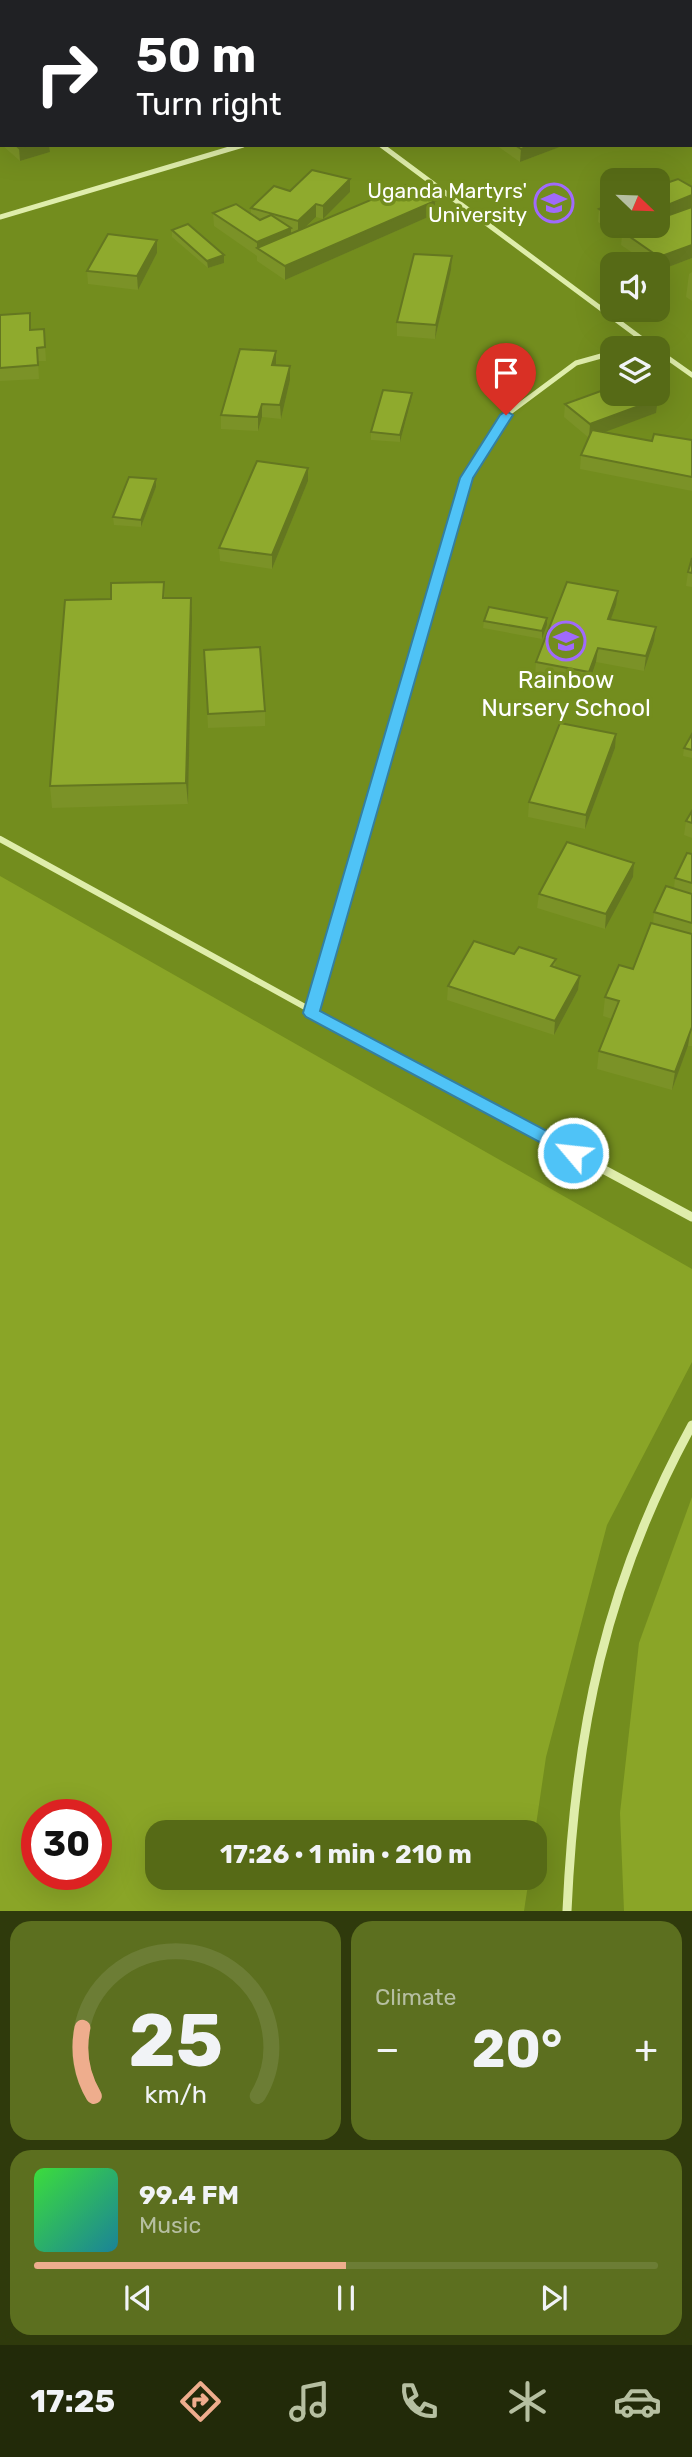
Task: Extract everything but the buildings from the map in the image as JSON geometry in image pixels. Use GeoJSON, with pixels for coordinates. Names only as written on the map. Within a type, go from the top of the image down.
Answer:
{"type":"FeatureCollection","features":[{"type":"Feature","properties":{"kind":"street"},"geometry":{"type":"LineString","coordinates":[[0,218],[236,147]]}},
{"type":"Feature","properties":{"kind":"street"},"geometry":{"type":"LineString","coordinates":[[384,147],[638,336]]}},
{"type":"Feature","properties":{"kind":"street"},"geometry":{"type":"LineString","coordinates":[[312,1013],[467,478],[506,415],[576,363],[600,356]]}},
{"type":"Feature","properties":{"kind":"street"},"geometry":{"type":"LineString","coordinates":[[670,360],[692,375]]}},
{"type":"Feature","properties":{"kind":"street"},"geometry":{"type":"LineString","coordinates":[[0,839],[312,1013],[692,1217]]}},
{"type":"Feature","properties":{"kind":"street"},"geometry":{"type":"LineString","coordinates":[[567,1911],[569,1841],[595,1667],[637,1539],[692,1425]]}},
{"type":"Feature","properties":{"kind":"green space"},"geometry":{"type":"Polygon","coordinates":[[[0,876],[692,1269],[692,1362],[607,1525],[546,1757],[537,1820],[145,1820],[145,1890],[527,1890],[524,1911],[0,1911],[0,876]]]}},
{"type":"Feature","properties":{"kind":"green space"},"geometry":{"type":"Polygon","coordinates":[[[692,1497],[692,1911],[624,1911],[620,1813],[639,1643],[692,1497]]]}},
{"type":"Feature","properties":{"kind":"place","name":"Uganda Martyrs' University"},"geometry":{"type":"Point","coordinates":[554,203]}},
{"type":"Feature","properties":{"kind":"place","name":"Rainbow Nursery School"},"geometry":{"type":"Point","coordinates":[566,641]}},
{"type":"Feature","properties":{"kind":"route"},"geometry":{"type":"LineString","coordinates":[[506,415],[467,478],[312,1013],[573,1153]]}}]}
